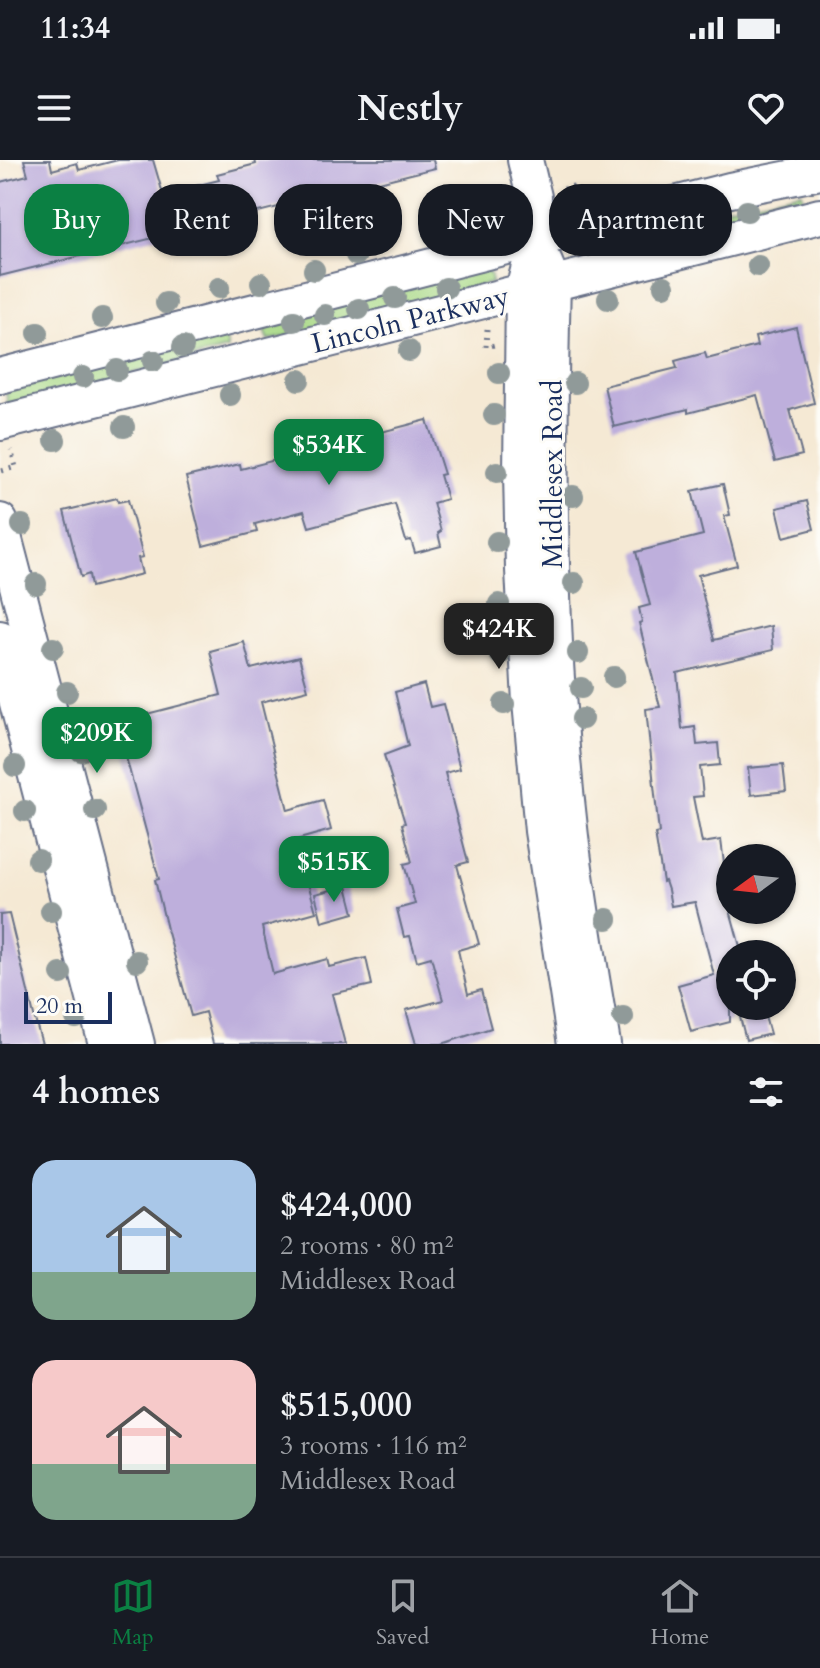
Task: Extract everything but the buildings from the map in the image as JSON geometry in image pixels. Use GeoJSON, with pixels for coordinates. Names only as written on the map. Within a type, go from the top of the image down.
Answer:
{"type":"FeatureCollection","features":[{"type":"Feature","properties":{"kind":"street","name":"Middlesex Road"},"geometry":{"type":"LineString","coordinates":[[525,160],[534,197],[538,286],[523,570],[530,702],[603,1044]]}},
{"type":"Feature","properties":{"kind":"street","name":"Lincoln Parkway"},"geometry":{"type":"LineString","coordinates":[[0,376],[730,190],[820,172]]}},
{"type":"Feature","properties":{"kind":"street","name":"Lincoln Parkway"},"geometry":{"type":"LineString","coordinates":[[0,423],[820,216]]}},
{"type":"Feature","properties":{"kind":"street"},"geometry":{"type":"LineString","coordinates":[[238,316],[249,360]]}},
{"type":"Feature","properties":{"kind":"street"},"geometry":{"type":"LineString","coordinates":[[0,521],[95,942],[106,1044]]}},
{"type":"Feature","properties":{"kind":"street"},"geometry":{"type":"LineString","coordinates":[[0,638],[95,942],[137,1044]]}},
{"type":"Feature","properties":{"kind":"street","name":"Middlesex Road"},"geometry":{"type":"LineString","coordinates":[[556,830],[575,1044]]}},
{"type":"Feature","properties":{"kind":"path"},"geometry":{"type":"LineString","coordinates":[[2,471],[16,467]]}},
{"type":"Feature","properties":{"kind":"green space"},"geometry":{"type":"Polygon","coordinates":[[[802,192],[804,204],[732,222],[732,206],[802,192]]]}},
{"type":"Feature","properties":{"kind":"green space"},"geometry":{"type":"Polygon","coordinates":[[[482,266],[491,276],[491,283],[268,341],[265,335],[269,319],[482,266]]]}},
{"type":"Feature","properties":{"kind":"green space"},"geometry":{"type":"Polygon","coordinates":[[[220,334],[227,343],[227,349],[8,405],[8,387],[220,334]]]}}]}
